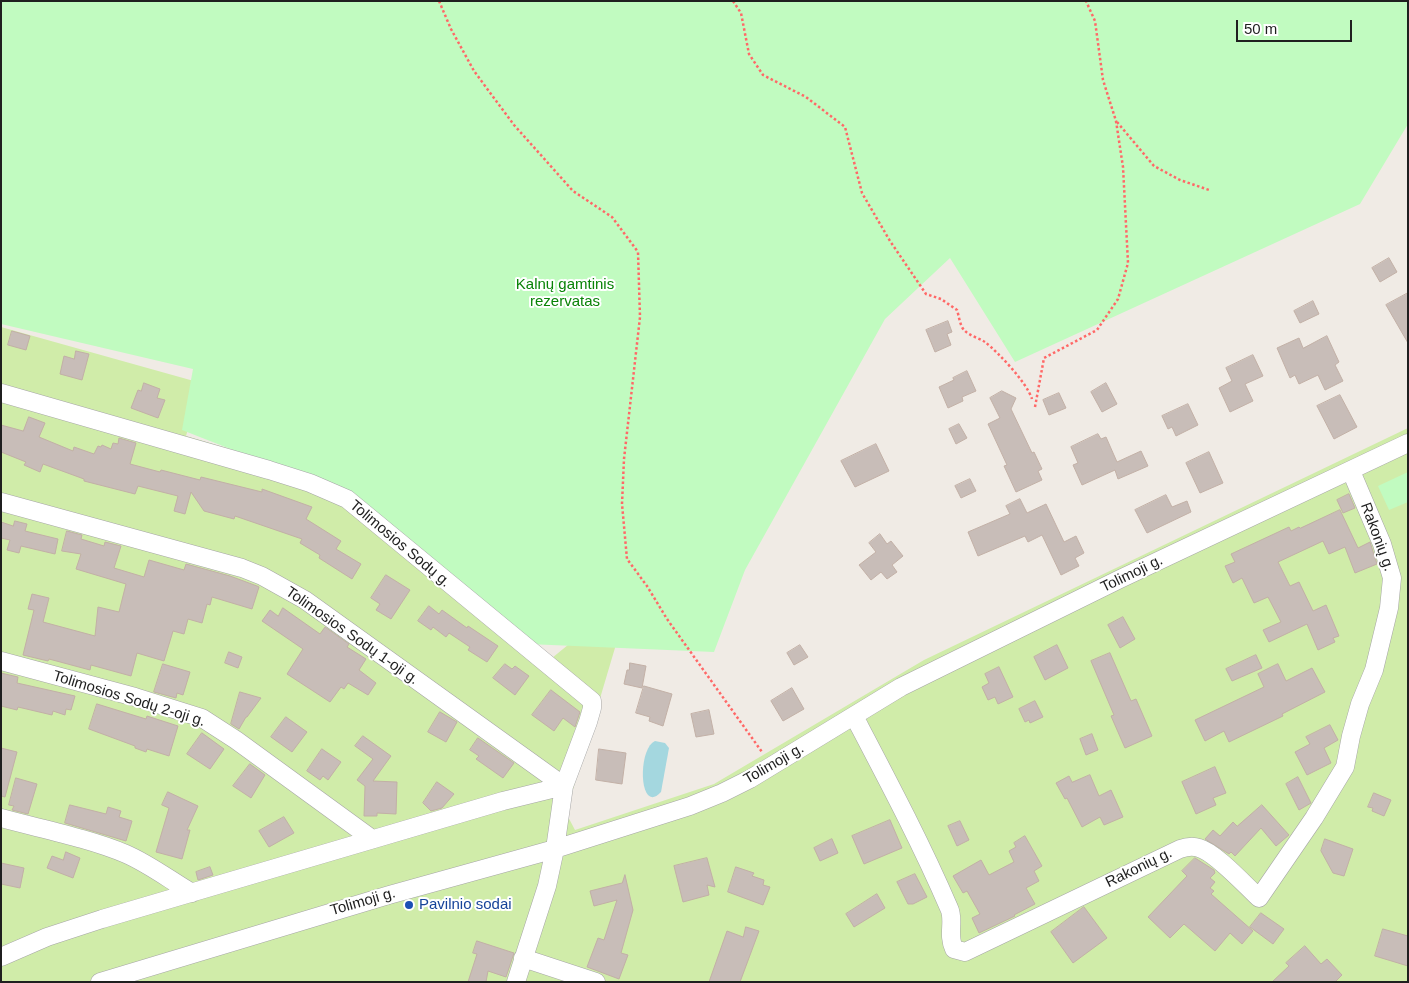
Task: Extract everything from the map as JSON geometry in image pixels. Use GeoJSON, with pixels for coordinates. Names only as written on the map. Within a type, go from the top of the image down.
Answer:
{"type":"FeatureCollection","features":[{"type":"Feature","properties":{"kind":"street","name":"Tolimosios Sodų g."},"geometry":{"type":"LineString","coordinates":[[1,392],[269,470],[310,483],[347,499],[592,701],[588,722],[564,786],[555,849],[547,886],[516,982]]}},
{"type":"Feature","properties":{"kind":"street","name":"Tolimoji g."},"geometry":{"type":"LineString","coordinates":[[100,982],[370,900],[555,849],[690,806],[722,793],[772,766],[901,687],[1120,579],[1408,443]]}},
{"type":"Feature","properties":{"kind":"street","name":"Rakonių g."},"geometry":{"type":"LineString","coordinates":[[854,716],[913,830],[951,911],[950,942],[954,949],[965,952],[1180,849],[1190,847],[1200,848],[1210,854],[1260,898],[1314,818],[1345,767],[1358,712],[1374,670],[1389,608],[1392,578],[1382,544],[1351,471]]}},
{"type":"Feature","properties":{"kind":"street","name":"Tolimosios Sodų 1-oji g."},"geometry":{"type":"LineString","coordinates":[[1,502],[242,568],[262,576],[305,600],[564,786]]}},
{"type":"Feature","properties":{"kind":"street","name":"Tolimosios Sodų 2-oji g."},"geometry":{"type":"LineString","coordinates":[[1,661],[202,718],[236,740],[372,839]]}},
{"type":"Feature","properties":{"kind":"street"},"geometry":{"type":"LineString","coordinates":[[1,958],[47,936],[102,919],[503,801],[564,786]]}},
{"type":"Feature","properties":{"kind":"street"},"geometry":{"type":"LineString","coordinates":[[1,818],[126,854],[151,867],[192,893]]}},
{"type":"Feature","properties":{"kind":"street"},"geometry":{"type":"LineString","coordinates":[[523,958],[596,982]]}},
{"type":"Feature","properties":{"kind":"path"},"geometry":{"type":"LineString","coordinates":[[439,1],[451,29],[474,71],[514,125],[573,191],[612,217],[638,252],[640,317],[624,459],[622,495],[627,559],[647,586],[667,620],[772,766]]}},
{"type":"Feature","properties":{"kind":"path"},"geometry":{"type":"LineString","coordinates":[[734,1],[741,13],[749,54],[762,75],[806,97],[845,127],[862,193],[890,241],[926,294],[941,299],[957,310],[964,331],[984,341],[1002,359],[1029,390],[1032,399]]}},
{"type":"Feature","properties":{"kind":"path"},"geometry":{"type":"LineString","coordinates":[[1035,407],[1044,358],[1097,330],[1118,299],[1128,263],[1123,167],[1116,121],[1103,80],[1095,21],[1086,1]]}},
{"type":"Feature","properties":{"kind":"path"},"geometry":{"type":"LineString","coordinates":[[1116,121],[1154,166],[1180,180],[1209,190]]}},
{"type":"Feature","properties":{"kind":"green space","name":"Kalnų gamtinis rezervatas"},"geometry":{"type":"Polygon","coordinates":[[[1,1],[1408,1],[1408,124],[1360,204],[1015,362],[950,258],[885,319],[745,570],[714,652],[528,644],[355,498],[182,430],[193,369],[1,324],[1,1]]]}},
{"type":"Feature","properties":{"kind":"green space"},"geometry":{"type":"Polygon","coordinates":[[[1,327],[201,383],[186,436],[346,483],[552,658],[596,622],[620,631],[566,813],[575,830],[714,784],[924,660],[1408,428],[1408,982],[1,982],[1,327]]]}},
{"type":"Feature","properties":{"kind":"green space"},"geometry":{"type":"Polygon","coordinates":[[[1408,472],[1408,502],[1389,510],[1378,486],[1408,472]]]}},
{"type":"Feature","properties":{"kind":"water"},"geometry":{"type":"Polygon","coordinates":[[[655,741],[665,743],[669,748],[661,792],[654,797],[648,795],[645,789],[643,767],[649,746],[655,741]]]}},
{"type":"Feature","properties":{"kind":"building"},"geometry":{"type":"Polygon","coordinates":[[[1389,258],[1397,272],[1380,282],[1372,268],[1389,258]]]}},
{"type":"Feature","properties":{"kind":"building"},"geometry":{"type":"Polygon","coordinates":[[[1408,293],[1408,343],[1386,305],[1408,293]]]}},
{"type":"Feature","properties":{"kind":"building"},"geometry":{"type":"Polygon","coordinates":[[[1313,301],[1319,314],[1300,323],[1294,311],[1313,301]]]}},
{"type":"Feature","properties":{"kind":"building"},"geometry":{"type":"Polygon","coordinates":[[[948,321],[952,332],[947,334],[951,345],[935,352],[926,330],[948,321]]]}},
{"type":"Feature","properties":{"kind":"building"},"geometry":{"type":"Polygon","coordinates":[[[12,331],[30,336],[26,350],[8,345],[12,331]]]}},
{"type":"Feature","properties":{"kind":"building"},"geometry":{"type":"Polygon","coordinates":[[[1327,336],[1339,362],[1335,365],[1343,381],[1325,390],[1318,375],[1299,384],[1295,375],[1290,378],[1277,348],[1299,338],[1303,348],[1327,336]]]}},
{"type":"Feature","properties":{"kind":"building"},"geometry":{"type":"Polygon","coordinates":[[[76,351],[89,354],[82,380],[60,374],[64,356],[74,359],[76,351]]]}},
{"type":"Feature","properties":{"kind":"building"},"geometry":{"type":"Polygon","coordinates":[[[1253,355],[1263,376],[1245,384],[1253,401],[1230,412],[1219,388],[1232,381],[1226,368],[1253,355]]]}},
{"type":"Feature","properties":{"kind":"building"},"geometry":{"type":"Polygon","coordinates":[[[967,371],[976,391],[962,397],[963,401],[948,408],[939,387],[967,371]]]}},
{"type":"Feature","properties":{"kind":"building"},"geometry":{"type":"Polygon","coordinates":[[[144,383],[160,389],[157,398],[165,400],[158,418],[131,408],[138,390],[141,391],[144,383]]]}},
{"type":"Feature","properties":{"kind":"building"},"geometry":{"type":"Polygon","coordinates":[[[1106,383],[1117,404],[1102,412],[1091,392],[1106,383]]]}},
{"type":"Feature","properties":{"kind":"building"},"geometry":{"type":"Polygon","coordinates":[[[1002,391],[1016,398],[1011,409],[1032,453],[1034,452],[1042,469],[1038,471],[1042,480],[1016,492],[1004,466],[1007,465],[988,424],[1000,418],[990,398],[1002,391]]]}},
{"type":"Feature","properties":{"kind":"building"},"geometry":{"type":"Polygon","coordinates":[[[1059,393],[1066,408],[1049,415],[1043,400],[1059,393]]]}},
{"type":"Feature","properties":{"kind":"building"},"geometry":{"type":"Polygon","coordinates":[[[1340,395],[1357,427],[1334,439],[1317,406],[1340,395]]]}},
{"type":"Feature","properties":{"kind":"building"},"geometry":{"type":"Polygon","coordinates":[[[1188,404],[1198,425],[1176,436],[1172,427],[1168,429],[1162,416],[1188,404]]]}},
{"type":"Feature","properties":{"kind":"building"},"geometry":{"type":"Polygon","coordinates":[[[29,417],[45,423],[39,437],[73,451],[74,447],[94,454],[98,446],[101,447],[102,445],[111,449],[113,443],[118,444],[119,438],[136,443],[130,464],[200,480],[201,477],[262,492],[262,489],[312,507],[306,519],[341,541],[336,549],[361,564],[352,579],[319,558],[320,555],[300,543],[302,539],[235,516],[234,519],[204,511],[191,492],[185,514],[174,511],[178,496],[138,486],[135,494],[84,481],[84,479],[43,464],[40,472],[24,465],[26,462],[1,452],[1,425],[23,431],[29,417]]]}},
{"type":"Feature","properties":{"kind":"building"},"geometry":{"type":"Polygon","coordinates":[[[959,424],[967,438],[956,444],[949,429],[959,424]]]}},
{"type":"Feature","properties":{"kind":"building"},"geometry":{"type":"Polygon","coordinates":[[[1098,434],[1101,439],[1106,437],[1117,462],[1141,451],[1148,466],[1118,479],[1115,470],[1082,485],[1073,465],[1078,463],[1071,447],[1098,434]]]}},
{"type":"Feature","properties":{"kind":"building"},"geometry":{"type":"Polygon","coordinates":[[[876,444],[889,471],[855,487],[841,461],[876,444]]]}},
{"type":"Feature","properties":{"kind":"building"},"geometry":{"type":"Polygon","coordinates":[[[1209,452],[1223,483],[1200,493],[1186,463],[1209,452]]]}},
{"type":"Feature","properties":{"kind":"building"},"geometry":{"type":"Polygon","coordinates":[[[970,479],[976,491],[961,498],[955,486],[970,479]]]}},
{"type":"Feature","properties":{"kind":"building"},"geometry":{"type":"Polygon","coordinates":[[[1349,494],[1355,508],[1343,513],[1337,500],[1349,494]]]}},
{"type":"Feature","properties":{"kind":"building"},"geometry":{"type":"Polygon","coordinates":[[[1166,495],[1172,507],[1187,501],[1191,512],[1147,533],[1135,510],[1166,495]]]}},
{"type":"Feature","properties":{"kind":"building"},"geometry":{"type":"Polygon","coordinates":[[[1020,499],[1027,513],[1046,504],[1064,542],[1076,536],[1084,553],[1075,558],[1079,566],[1061,575],[1042,535],[1028,542],[1025,536],[978,556],[968,532],[1010,514],[1006,506],[1020,499]]]}},
{"type":"Feature","properties":{"kind":"building"},"geometry":{"type":"Polygon","coordinates":[[[1340,510],[1358,548],[1370,542],[1377,564],[1355,573],[1345,547],[1329,554],[1323,541],[1278,562],[1290,586],[1299,582],[1313,611],[1326,605],[1339,636],[1333,638],[1335,642],[1318,650],[1307,624],[1269,642],[1263,630],[1281,622],[1268,597],[1254,603],[1242,578],[1233,583],[1225,566],[1235,562],[1231,554],[1289,527],[1291,531],[1300,528],[1340,510]]]}},
{"type":"Feature","properties":{"kind":"building"},"geometry":{"type":"Polygon","coordinates":[[[15,521],[27,524],[25,531],[58,539],[55,554],[21,546],[19,553],[7,550],[10,540],[1,538],[1,522],[13,526],[15,521]]]}},
{"type":"Feature","properties":{"kind":"building"},"geometry":{"type":"Polygon","coordinates":[[[67,531],[82,535],[81,539],[104,546],[105,542],[121,546],[114,568],[144,577],[149,560],[184,570],[186,564],[230,576],[257,586],[259,587],[252,609],[212,597],[210,605],[207,604],[202,623],[188,619],[184,634],[173,631],[164,661],[137,653],[131,676],[91,665],[90,670],[49,659],[48,661],[23,655],[34,610],[28,609],[32,594],[49,598],[43,622],[95,636],[98,607],[119,612],[126,584],[76,569],[81,554],[62,551],[67,531]]]}},
{"type":"Feature","properties":{"kind":"building"},"geometry":{"type":"Polygon","coordinates":[[[880,534],[887,544],[891,541],[903,556],[892,565],[897,572],[887,579],[881,572],[871,580],[859,565],[876,552],[869,543],[880,534]]]}},
{"type":"Feature","properties":{"kind":"building"},"geometry":{"type":"Polygon","coordinates":[[[386,575],[410,590],[391,619],[376,610],[380,604],[371,598],[386,575]]]}},
{"type":"Feature","properties":{"kind":"building"},"geometry":{"type":"Polygon","coordinates":[[[429,606],[439,614],[442,610],[467,628],[468,626],[498,646],[487,662],[468,650],[470,647],[449,633],[446,637],[433,627],[431,630],[418,621],[429,606]]]}},
{"type":"Feature","properties":{"kind":"building"},"geometry":{"type":"Polygon","coordinates":[[[283,608],[320,634],[325,627],[349,644],[347,647],[366,659],[359,670],[376,683],[368,695],[348,683],[344,689],[341,687],[330,702],[287,674],[303,649],[262,621],[270,610],[278,616],[283,608]]]}},
{"type":"Feature","properties":{"kind":"building"},"geometry":{"type":"Polygon","coordinates":[[[1123,617],[1135,639],[1120,648],[1108,625],[1123,617]]]}},
{"type":"Feature","properties":{"kind":"building"},"geometry":{"type":"Polygon","coordinates":[[[800,645],[808,657],[794,665],[787,653],[800,645]]]}},
{"type":"Feature","properties":{"kind":"building"},"geometry":{"type":"Polygon","coordinates":[[[1057,645],[1068,668],[1045,680],[1034,657],[1057,645]]]}},
{"type":"Feature","properties":{"kind":"building"},"geometry":{"type":"Polygon","coordinates":[[[229,652],[242,657],[238,668],[225,663],[229,652]]]}},
{"type":"Feature","properties":{"kind":"building"},"geometry":{"type":"Polygon","coordinates":[[[1110,653],[1131,701],[1136,699],[1152,736],[1125,748],[1111,716],[1114,715],[1091,661],[1110,653]]]}},
{"type":"Feature","properties":{"kind":"building"},"geometry":{"type":"Polygon","coordinates":[[[1256,655],[1262,668],[1232,681],[1226,669],[1256,655]]]}},
{"type":"Feature","properties":{"kind":"building"},"geometry":{"type":"Polygon","coordinates":[[[630,663],[646,666],[642,688],[624,684],[630,663]]]}},
{"type":"Feature","properties":{"kind":"building"},"geometry":{"type":"Polygon","coordinates":[[[163,664],[190,672],[183,695],[177,693],[176,698],[154,692],[163,664]]]}},
{"type":"Feature","properties":{"kind":"building"},"geometry":{"type":"Polygon","coordinates":[[[505,664],[512,669],[515,666],[529,676],[515,695],[493,678],[505,664]]]}},
{"type":"Feature","properties":{"kind":"building"},"geometry":{"type":"Polygon","coordinates":[[[1278,664],[1286,681],[1312,668],[1325,692],[1282,714],[1283,716],[1229,742],[1224,731],[1205,741],[1195,720],[1264,687],[1258,674],[1278,664]]]}},
{"type":"Feature","properties":{"kind":"building"},"geometry":{"type":"Polygon","coordinates":[[[999,667],[1013,697],[998,704],[995,697],[988,700],[982,687],[989,683],[985,674],[999,667]]]}},
{"type":"Feature","properties":{"kind":"building"},"geometry":{"type":"Polygon","coordinates":[[[1,673],[18,677],[17,683],[75,696],[71,710],[66,709],[65,715],[53,711],[52,715],[18,707],[17,710],[1,706],[1,673]]]}},
{"type":"Feature","properties":{"kind":"building"},"geometry":{"type":"Polygon","coordinates":[[[644,686],[672,694],[663,726],[649,721],[650,717],[636,713],[644,686]]]}},
{"type":"Feature","properties":{"kind":"building"},"geometry":{"type":"Polygon","coordinates":[[[792,688],[804,709],[783,721],[771,701],[792,688]]]}},
{"type":"Feature","properties":{"kind":"building"},"geometry":{"type":"Polygon","coordinates":[[[551,690],[580,712],[575,727],[563,718],[554,731],[532,715],[551,690]]]}},
{"type":"Feature","properties":{"kind":"building"},"geometry":{"type":"Polygon","coordinates":[[[240,692],[261,698],[239,729],[231,724],[240,692]]]}},
{"type":"Feature","properties":{"kind":"building"},"geometry":{"type":"Polygon","coordinates":[[[1035,701],[1043,717],[1030,723],[1029,720],[1025,722],[1019,709],[1035,701]]]}},
{"type":"Feature","properties":{"kind":"building"},"geometry":{"type":"Polygon","coordinates":[[[97,704],[146,719],[147,716],[178,726],[169,756],[147,749],[146,752],[89,729],[97,704]]]}},
{"type":"Feature","properties":{"kind":"building"},"geometry":{"type":"Polygon","coordinates":[[[709,710],[714,734],[696,737],[691,714],[709,710]]]}},
{"type":"Feature","properties":{"kind":"building"},"geometry":{"type":"Polygon","coordinates":[[[440,712],[457,722],[446,742],[428,732],[440,712]]]}},
{"type":"Feature","properties":{"kind":"building"},"geometry":{"type":"Polygon","coordinates":[[[286,717],[307,732],[292,752],[271,737],[286,717]]]}},
{"type":"Feature","properties":{"kind":"building"},"geometry":{"type":"Polygon","coordinates":[[[1330,725],[1338,740],[1324,748],[1331,763],[1307,775],[1295,752],[1310,744],[1306,737],[1330,725]]]}},
{"type":"Feature","properties":{"kind":"building"},"geometry":{"type":"Polygon","coordinates":[[[202,733],[224,749],[210,769],[187,754],[202,733]]]}},
{"type":"Feature","properties":{"kind":"building"},"geometry":{"type":"Polygon","coordinates":[[[1092,734],[1098,750],[1086,755],[1080,739],[1092,734]]]}},
{"type":"Feature","properties":{"kind":"building"},"geometry":{"type":"Polygon","coordinates":[[[363,736],[391,756],[373,781],[397,782],[396,814],[377,813],[377,816],[364,816],[365,786],[357,780],[373,759],[355,746],[363,736]]]}},
{"type":"Feature","properties":{"kind":"building"},"geometry":{"type":"Polygon","coordinates":[[[478,738],[514,763],[503,778],[476,759],[479,756],[470,750],[478,738]]]}},
{"type":"Feature","properties":{"kind":"building"},"geometry":{"type":"Polygon","coordinates":[[[1,748],[17,752],[5,797],[1,796],[1,748]]]}},
{"type":"Feature","properties":{"kind":"building"},"geometry":{"type":"Polygon","coordinates":[[[322,749],[341,762],[328,780],[323,776],[320,780],[307,771],[322,749]]]}},
{"type":"Feature","properties":{"kind":"building"},"geometry":{"type":"Polygon","coordinates":[[[599,749],[626,753],[622,784],[596,780],[599,749]]]}},
{"type":"Feature","properties":{"kind":"building"},"geometry":{"type":"Polygon","coordinates":[[[250,764],[265,775],[251,798],[233,786],[250,764]]]}},
{"type":"Feature","properties":{"kind":"building"},"geometry":{"type":"Polygon","coordinates":[[[1215,767],[1226,793],[1213,798],[1216,805],[1196,814],[1182,782],[1215,767]]]}},
{"type":"Feature","properties":{"kind":"building"},"geometry":{"type":"Polygon","coordinates":[[[1090,775],[1099,796],[1111,790],[1123,817],[1104,825],[1100,817],[1082,827],[1067,798],[1065,799],[1056,783],[1069,776],[1072,782],[1090,775]]]}},
{"type":"Feature","properties":{"kind":"building"},"geometry":{"type":"Polygon","coordinates":[[[1298,777],[1311,803],[1299,810],[1286,784],[1298,777]]]}},
{"type":"Feature","properties":{"kind":"building"},"geometry":{"type":"Polygon","coordinates":[[[16,778],[37,784],[28,814],[12,810],[14,806],[9,805],[16,778]]]}},
{"type":"Feature","properties":{"kind":"building"},"geometry":{"type":"Polygon","coordinates":[[[437,782],[454,794],[442,808],[431,811],[423,803],[437,782]]]}},
{"type":"Feature","properties":{"kind":"building"},"geometry":{"type":"Polygon","coordinates":[[[168,792],[198,806],[187,830],[190,830],[182,859],[156,852],[169,808],[162,805],[168,792]]]}},
{"type":"Feature","properties":{"kind":"building"},"geometry":{"type":"Polygon","coordinates":[[[1374,793],[1391,800],[1384,816],[1372,811],[1373,808],[1368,807],[1374,793]]]}},
{"type":"Feature","properties":{"kind":"building"},"geometry":{"type":"Polygon","coordinates":[[[70,805],[106,814],[108,807],[121,811],[119,817],[132,821],[126,841],[65,823],[70,805]]]}},
{"type":"Feature","properties":{"kind":"building"},"geometry":{"type":"Polygon","coordinates":[[[1262,805],[1289,835],[1276,846],[1261,828],[1235,856],[1231,852],[1229,854],[1205,839],[1213,830],[1220,836],[1233,822],[1237,826],[1262,805]]]}},
{"type":"Feature","properties":{"kind":"building"},"geometry":{"type":"Polygon","coordinates":[[[284,817],[294,833],[269,847],[259,831],[284,817]]]}},
{"type":"Feature","properties":{"kind":"building"},"geometry":{"type":"Polygon","coordinates":[[[890,820],[902,848],[864,864],[852,836],[890,820]]]}},
{"type":"Feature","properties":{"kind":"building"},"geometry":{"type":"Polygon","coordinates":[[[960,821],[969,840],[957,846],[948,826],[960,821]]]}},
{"type":"Feature","properties":{"kind":"building"},"geometry":{"type":"Polygon","coordinates":[[[1025,836],[1042,866],[1034,871],[1039,881],[1026,888],[1035,904],[979,933],[972,918],[980,914],[967,891],[963,893],[953,876],[981,860],[989,875],[1014,862],[1009,851],[1016,847],[1014,843],[1025,836]]]}},
{"type":"Feature","properties":{"kind":"building"},"geometry":{"type":"Polygon","coordinates":[[[832,839],[838,853],[820,861],[814,848],[832,839]]]}},
{"type":"Feature","properties":{"kind":"building"},"geometry":{"type":"Polygon","coordinates":[[[1325,839],[1353,849],[1344,876],[1333,873],[1321,851],[1325,839]]]}},
{"type":"Feature","properties":{"kind":"building"},"geometry":{"type":"Polygon","coordinates":[[[66,852],[80,858],[73,878],[47,868],[52,856],[63,860],[66,852]]]}},
{"type":"Feature","properties":{"kind":"building"},"geometry":{"type":"Polygon","coordinates":[[[707,858],[715,887],[707,885],[709,895],[683,902],[674,866],[707,858]]]}},
{"type":"Feature","properties":{"kind":"building"},"geometry":{"type":"Polygon","coordinates":[[[1195,858],[1214,870],[1215,873],[1210,878],[1215,882],[1210,888],[1214,891],[1211,894],[1253,931],[1242,944],[1230,933],[1215,951],[1184,924],[1170,938],[1148,917],[1187,876],[1182,871],[1195,858]]]}},
{"type":"Feature","properties":{"kind":"building"},"geometry":{"type":"Polygon","coordinates":[[[1,863],[24,868],[20,888],[1,884],[1,863]]]}},
{"type":"Feature","properties":{"kind":"building"},"geometry":{"type":"Polygon","coordinates":[[[210,867],[213,875],[198,880],[196,872],[210,867]]]}},
{"type":"Feature","properties":{"kind":"building"},"geometry":{"type":"Polygon","coordinates":[[[736,867],[754,873],[752,876],[764,880],[763,885],[770,887],[763,905],[728,892],[736,867]]]}},
{"type":"Feature","properties":{"kind":"building"},"geometry":{"type":"Polygon","coordinates":[[[915,874],[927,897],[913,904],[908,904],[897,882],[915,874]]]}},
{"type":"Feature","properties":{"kind":"building"},"geometry":{"type":"Polygon","coordinates":[[[625,875],[633,910],[621,953],[628,955],[619,979],[587,967],[598,938],[604,940],[617,900],[594,906],[590,891],[622,883],[625,875]]]}},
{"type":"Feature","properties":{"kind":"building"},"geometry":{"type":"Polygon","coordinates":[[[877,894],[885,908],[854,927],[846,914],[877,894]]]}},
{"type":"Feature","properties":{"kind":"building"},"geometry":{"type":"Polygon","coordinates":[[[1084,907],[1107,938],[1073,963],[1051,932],[1084,907]]]}},
{"type":"Feature","properties":{"kind":"building"},"geometry":{"type":"Polygon","coordinates":[[[1261,913],[1284,929],[1273,944],[1250,927],[1261,913]]]}},
{"type":"Feature","properties":{"kind":"building"},"geometry":{"type":"Polygon","coordinates":[[[746,927],[759,931],[740,982],[709,982],[727,931],[743,937],[746,927]]]}},
{"type":"Feature","properties":{"kind":"building"},"geometry":{"type":"Polygon","coordinates":[[[1383,929],[1408,936],[1408,966],[1375,956],[1383,929]]]}},
{"type":"Feature","properties":{"kind":"building"},"geometry":{"type":"Polygon","coordinates":[[[477,941],[514,953],[506,977],[488,971],[486,982],[468,982],[477,954],[473,953],[477,941]]]}},
{"type":"Feature","properties":{"kind":"building"},"geometry":{"type":"Polygon","coordinates":[[[1305,946],[1321,964],[1327,959],[1342,975],[1335,982],[1272,982],[1289,966],[1286,963],[1305,946]]]}},
{"type":"Feature","properties":{"kind":"place","name":"Pavilnio sodai"},"geometry":{"type":"Point","coordinates":[409,905]}}]}
